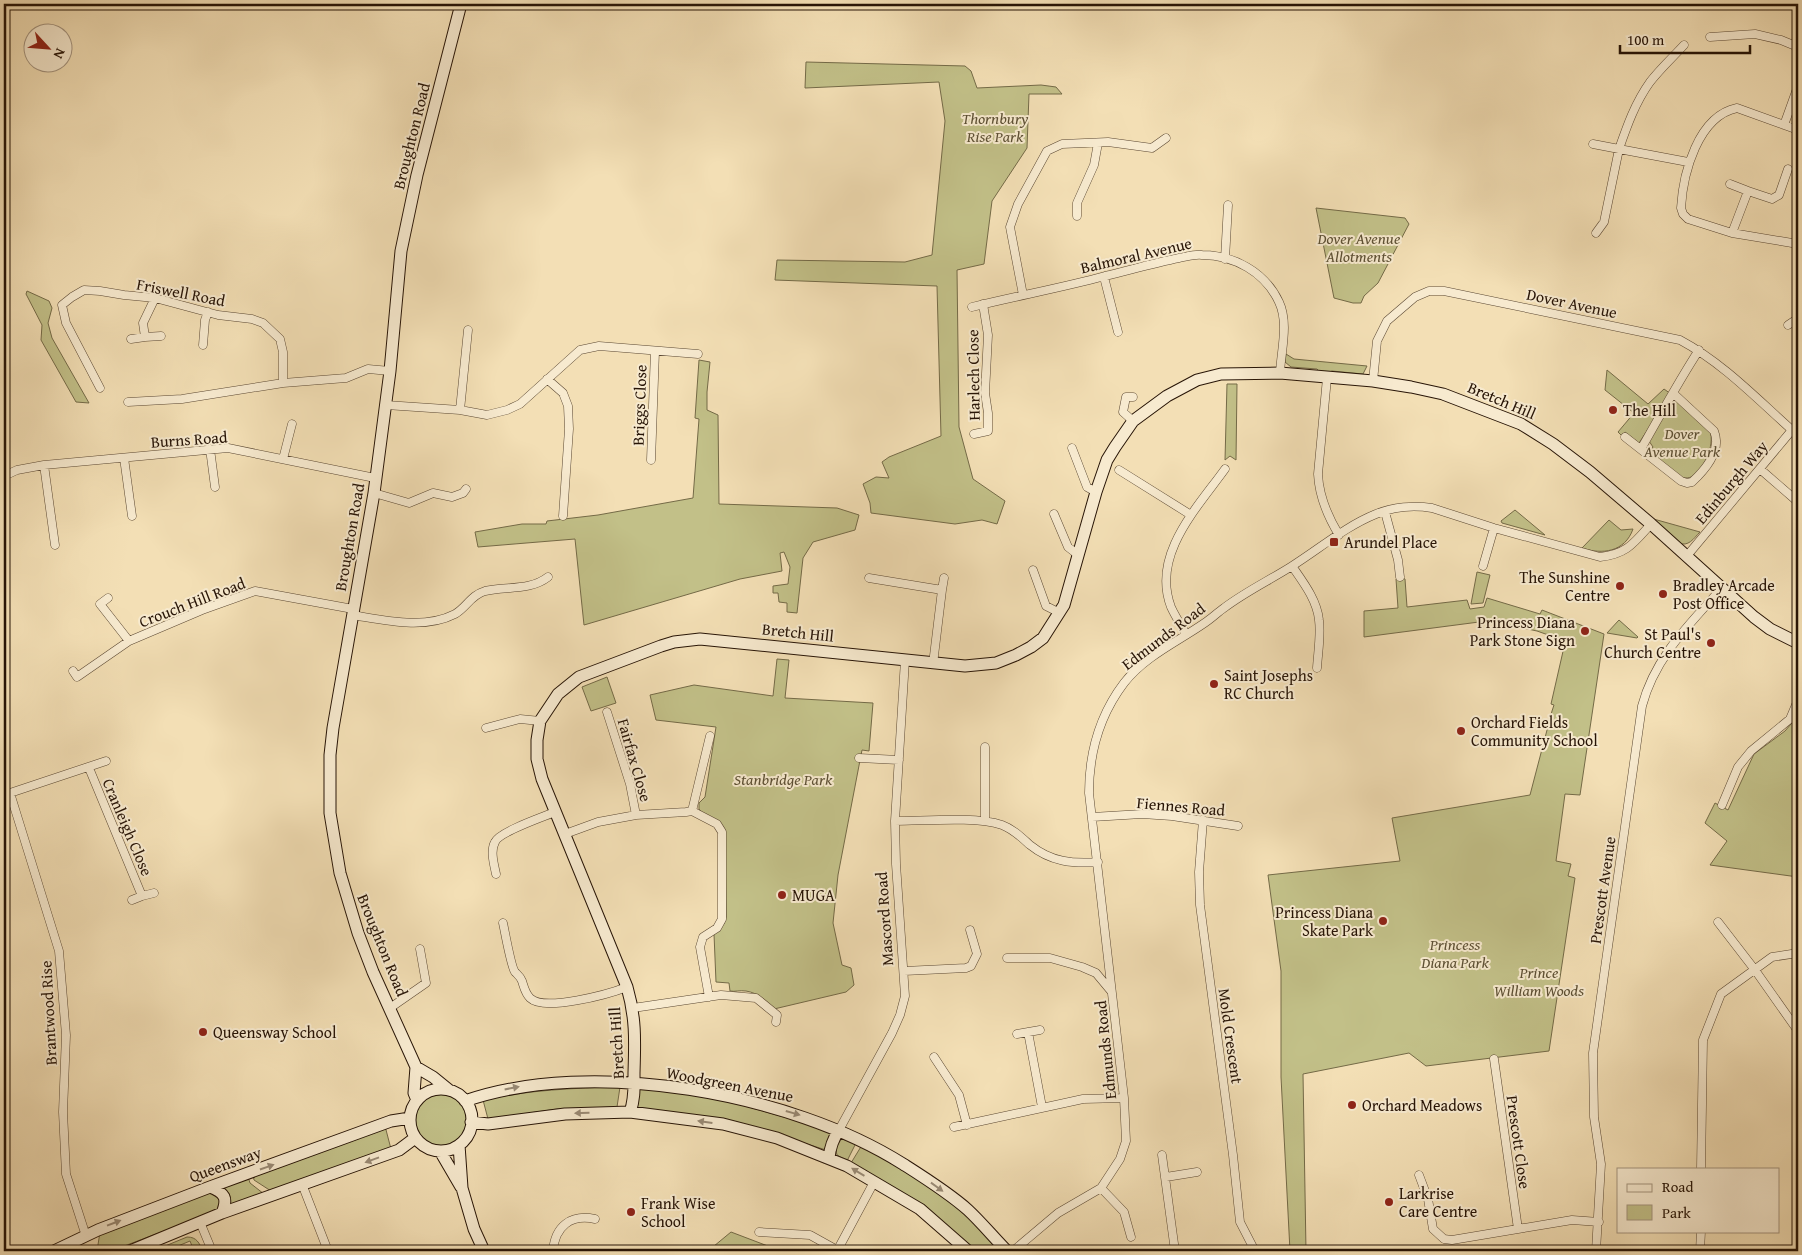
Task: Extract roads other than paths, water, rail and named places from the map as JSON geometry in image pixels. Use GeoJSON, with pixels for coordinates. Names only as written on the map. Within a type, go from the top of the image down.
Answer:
{"type":"FeatureCollection","features":[{"type":"Feature","properties":{"kind":"street","name":"Broughton Road"},"geometry":{"type":"LineString","coordinates":[[416,1067],[373,972],[345,893],[330,813],[330,755],[352,612],[374,493],[390,371],[401,251],[417,175],[461,4]]}},
{"type":"Feature","properties":{"kind":"street"},"geometry":{"type":"LineString","coordinates":[[1710,37],[1755,34],[1781,40],[1798,47]]}},
{"type":"Feature","properties":{"kind":"street"},"geometry":{"type":"LineString","coordinates":[[1596,233],[1604,222],[1618,150],[1630,116],[1651,81],[1684,45]]}},
{"type":"Feature","properties":{"kind":"street"},"geometry":{"type":"LineString","coordinates":[[1784,125],[1798,86]]}},
{"type":"Feature","properties":{"kind":"street"},"geometry":{"type":"LineString","coordinates":[[1798,130],[1737,108],[1719,115],[1705,130],[1688,162],[1682,202],[1682,214],[1688,219],[1732,232],[1798,244]]}},
{"type":"Feature","properties":{"kind":"street"},"geometry":{"type":"LineString","coordinates":[[1023,295],[1010,227],[1018,204],[1047,152],[1062,144],[1108,142],[1152,148],[1166,138]]}},
{"type":"Feature","properties":{"kind":"street"},"geometry":{"type":"LineString","coordinates":[[1077,216],[1077,203],[1094,165],[1098,143]]}},
{"type":"Feature","properties":{"kind":"street"},"geometry":{"type":"LineString","coordinates":[[1593,144],[1688,162]]}},
{"type":"Feature","properties":{"kind":"street"},"geometry":{"type":"LineString","coordinates":[[1730,184],[1772,199],[1779,195],[1788,169]]}},
{"type":"Feature","properties":{"kind":"street"},"geometry":{"type":"LineString","coordinates":[[1732,232],[1748,191]]}},
{"type":"Feature","properties":{"kind":"street"},"geometry":{"type":"LineString","coordinates":[[1225,259],[1228,206]]}},
{"type":"Feature","properties":{"kind":"street","name":"Balmoral Avenue"},"geometry":{"type":"LineString","coordinates":[[972,307],[1200,254],[1225,259],[1245,265],[1258,275],[1279,302],[1283,318],[1280,373]]}},
{"type":"Feature","properties":{"kind":"street"},"geometry":{"type":"LineString","coordinates":[[1104,276],[1118,332]]}},
{"type":"Feature","properties":{"kind":"street","name":"Friswell Road"},"geometry":{"type":"LineString","coordinates":[[100,388],[66,323],[62,305],[84,290],[155,298],[208,312],[252,319],[263,323],[280,339],[282,346],[283,383]]}},
{"type":"Feature","properties":{"kind":"street","name":"Dover Avenue"},"geometry":{"type":"LineString","coordinates":[[1374,381],[1377,340],[1387,321],[1415,297],[1429,291],[1444,290],[1680,340],[1699,350],[1725,369],[1795,429]]}},
{"type":"Feature","properties":{"kind":"street"},"geometry":{"type":"LineString","coordinates":[[145,337],[143,323],[155,298]]}},
{"type":"Feature","properties":{"kind":"street","name":"Harlech Close"},"geometry":{"type":"LineString","coordinates":[[974,434],[988,431],[985,393],[988,335],[983,304]]}},
{"type":"Feature","properties":{"kind":"street"},"geometry":{"type":"LineString","coordinates":[[203,345],[205,320],[208,312]]}},
{"type":"Feature","properties":{"kind":"street"},"geometry":{"type":"LineString","coordinates":[[1788,325],[1798,320]]}},
{"type":"Feature","properties":{"kind":"street"},"geometry":{"type":"LineString","coordinates":[[460,410],[468,330]]}},
{"type":"Feature","properties":{"kind":"street"},"geometry":{"type":"LineString","coordinates":[[131,339],[161,336]]}},
{"type":"Feature","properties":{"kind":"street"},"geometry":{"type":"LineString","coordinates":[[386,405],[460,410],[487,415],[507,410],[520,404],[580,350],[599,346],[698,354]]}},
{"type":"Feature","properties":{"kind":"street"},"geometry":{"type":"LineString","coordinates":[[1641,449],[1699,350]]}},
{"type":"Feature","properties":{"kind":"street","name":"Briggs Close"},"geometry":{"type":"LineString","coordinates":[[651,460],[655,351]]}},
{"type":"Feature","properties":{"kind":"street"},"geometry":{"type":"LineString","coordinates":[[128,402],[182,399],[283,383],[346,378],[368,369],[390,371]]}},
{"type":"Feature","properties":{"kind":"street","name":"Bretch Hill"},"geometry":{"type":"LineString","coordinates":[[630,1112],[633,1104],[635,1083],[633,1008],[542,779],[537,759],[540,721],[558,694],[579,677],[674,642],[700,639],[965,666],[996,663],[1016,655],[1043,638],[1060,614],[1107,460],[1133,421],[1167,396],[1197,380],[1221,374],[1280,373],[1374,381],[1442,394],[1521,424],[1570,456],[1651,524],[1721,589],[1770,629],[1798,643]]}},
{"type":"Feature","properties":{"kind":"street"},"geometry":{"type":"LineString","coordinates":[[547,378],[563,393],[568,406],[569,429],[563,516]]}},
{"type":"Feature","properties":{"kind":"street"},"geometry":{"type":"LineString","coordinates":[[1327,378],[1318,474],[1319,486],[1332,524],[1339,535]]}},
{"type":"Feature","properties":{"kind":"street"},"geometry":{"type":"LineString","coordinates":[[1625,437],[1681,481],[1692,482],[1714,455],[1716,436],[1714,431],[1674,394]]}},
{"type":"Feature","properties":{"kind":"street"},"geometry":{"type":"LineString","coordinates":[[1133,397],[1126,398],[1123,412],[1133,421]]}},
{"type":"Feature","properties":{"kind":"street"},"geometry":{"type":"LineString","coordinates":[[284,460],[292,424]]}},
{"type":"Feature","properties":{"kind":"street","name":"Edinburgh Way"},"geometry":{"type":"LineString","coordinates":[[1686,557],[1795,429]]}},
{"type":"Feature","properties":{"kind":"street","name":"Burns Road"},"geometry":{"type":"LineString","coordinates":[[4,476],[18,470],[44,465],[228,448],[375,478]]}},
{"type":"Feature","properties":{"kind":"street"},"geometry":{"type":"LineString","coordinates":[[1072,448],[1087,487],[1096,492]]}},
{"type":"Feature","properties":{"kind":"street"},"geometry":{"type":"LineString","coordinates":[[210,449],[215,487]]}},
{"type":"Feature","properties":{"kind":"street"},"geometry":{"type":"LineString","coordinates":[[124,458],[132,516]]}},
{"type":"Feature","properties":{"kind":"street"},"geometry":{"type":"LineString","coordinates":[[44,465],[55,545]]}},
{"type":"Feature","properties":{"kind":"street"},"geometry":{"type":"LineString","coordinates":[[1186,634],[1171,606],[1166,578],[1170,551],[1192,515],[1225,469]]}},
{"type":"Feature","properties":{"kind":"street"},"geometry":{"type":"LineString","coordinates":[[1760,469],[1798,502]]}},
{"type":"Feature","properties":{"kind":"street"},"geometry":{"type":"LineString","coordinates":[[1119,470],[1192,515]]}},
{"type":"Feature","properties":{"kind":"street"},"geometry":{"type":"LineString","coordinates":[[374,493],[384,494],[409,503],[433,493],[452,497],[463,493],[466,489]]}},
{"type":"Feature","properties":{"kind":"street","name":"Edmunds Road"},"geometry":{"type":"LineString","coordinates":[[1013,1251],[1058,1213],[1101,1188],[1120,1159],[1126,1141],[1124,1098],[1089,793],[1091,760],[1100,723],[1108,706],[1124,683],[1141,666],[1224,608],[1369,517],[1385,512],[1406,507],[1422,506],[1432,508],[1494,528],[1600,557],[1613,556],[1626,550],[1651,524]]}},
{"type":"Feature","properties":{"kind":"street"},"geometry":{"type":"LineString","coordinates":[[1385,512],[1398,560],[1400,576]]}},
{"type":"Feature","properties":{"kind":"street"},"geometry":{"type":"LineString","coordinates":[[1054,514],[1068,547],[1077,554]]}},
{"type":"Feature","properties":{"kind":"street"},"geometry":{"type":"LineString","coordinates":[[1483,566],[1494,528]]}},
{"type":"Feature","properties":{"kind":"street"},"geometry":{"type":"LineString","coordinates":[[1292,566],[1305,586],[1316,608],[1319,619],[1317,668]]}},
{"type":"Feature","properties":{"kind":"street"},"geometry":{"type":"LineString","coordinates":[[1033,570],[1046,606],[1060,614]]}},
{"type":"Feature","properties":{"kind":"street","name":"Crouch Hill Road"},"geometry":{"type":"LineString","coordinates":[[73,670],[77,677],[130,641],[202,610],[255,591],[411,623],[448,617],[457,613],[477,593],[496,588],[530,586],[548,577]]}},
{"type":"Feature","properties":{"kind":"street"},"geometry":{"type":"LineString","coordinates":[[869,578],[942,590]]}},
{"type":"Feature","properties":{"kind":"street"},"geometry":{"type":"LineString","coordinates":[[933,664],[944,578]]}},
{"type":"Feature","properties":{"kind":"street","name":"Prescott Avenue"},"geometry":{"type":"LineString","coordinates":[[1596,1251],[1602,1164],[1594,1116],[1593,1053],[1642,706],[1650,682],[1666,652],[1721,589]]}},
{"type":"Feature","properties":{"kind":"street","name":"Crouch Hill Road"},"geometry":{"type":"LineString","coordinates":[[108,598],[100,604],[130,641]]}},
{"type":"Feature","properties":{"kind":"street","name":"Mascord Road"},"geometry":{"type":"LineString","coordinates":[[829,1158],[833,1139],[900,1015],[905,996],[895,821],[905,660]]}},
{"type":"Feature","properties":{"kind":"street"},"geometry":{"type":"LineString","coordinates":[[1722,805],[1738,767],[1751,751],[1790,719],[1798,700]]}},
{"type":"Feature","properties":{"kind":"street","name":"Fairfax Close"},"geometry":{"type":"LineString","coordinates":[[607,712],[630,784],[636,815]]}},
{"type":"Feature","properties":{"kind":"street"},"geometry":{"type":"LineString","coordinates":[[486,728],[520,719],[540,721]]}},
{"type":"Feature","properties":{"kind":"street"},"geometry":{"type":"LineString","coordinates":[[692,811],[710,736]]}},
{"type":"Feature","properties":{"kind":"street"},"geometry":{"type":"LineString","coordinates":[[985,747],[985,821]]}},
{"type":"Feature","properties":{"kind":"street"},"geometry":{"type":"LineString","coordinates":[[859,758],[899,760]]}},
{"type":"Feature","properties":{"kind":"street"},"geometry":{"type":"LineString","coordinates":[[7,793],[106,761]]}},
{"type":"Feature","properties":{"kind":"street","name":"Cranleigh Close"},"geometry":{"type":"LineString","coordinates":[[89,768],[142,896]]}},
{"type":"Feature","properties":{"kind":"street","name":"Brantwood Rise"},"geometry":{"type":"LineString","coordinates":[[7,793],[58,951],[66,1035],[63,1112],[66,1174],[86,1236]]}},
{"type":"Feature","properties":{"kind":"street"},"geometry":{"type":"LineString","coordinates":[[565,834],[598,822],[636,815],[692,811],[717,824],[722,832],[722,919],[717,928],[703,937],[700,947],[709,997]]}},
{"type":"Feature","properties":{"kind":"street"},"geometry":{"type":"LineString","coordinates":[[496,874],[492,849],[495,840],[503,834],[555,812]]}},
{"type":"Feature","properties":{"kind":"street","name":"Fiennes Road"},"geometry":{"type":"LineString","coordinates":[[1092,817],[1142,814],[1204,820],[1238,826]]}},
{"type":"Feature","properties":{"kind":"street","name":"Mold Crescent"},"geometry":{"type":"LineString","coordinates":[[1204,820],[1199,872],[1200,905],[1240,1222],[1255,1251]]}},
{"type":"Feature","properties":{"kind":"street"},"geometry":{"type":"LineString","coordinates":[[895,821],[985,821],[1012,830],[1032,847],[1052,858],[1079,863],[1098,862]]}},
{"type":"Feature","properties":{"kind":"street","name":"Cranleigh Close"},"geometry":{"type":"LineString","coordinates":[[132,900],[154,892]]}},
{"type":"Feature","properties":{"kind":"street"},"geometry":{"type":"LineString","coordinates":[[1718,922],[1798,1031]]}},
{"type":"Feature","properties":{"kind":"street"},"geometry":{"type":"LineString","coordinates":[[503,924],[515,972],[522,979],[529,997],[535,1001],[543,1004],[580,1000],[626,987]]}},
{"type":"Feature","properties":{"kind":"street"},"geometry":{"type":"LineString","coordinates":[[904,971],[966,968],[971,966],[977,954],[970,930]]}},
{"type":"Feature","properties":{"kind":"street"},"geometry":{"type":"LineString","coordinates":[[390,1008],[426,983],[420,949]]}},
{"type":"Feature","properties":{"kind":"street"},"geometry":{"type":"LineString","coordinates":[[1702,1168],[1703,1040],[1721,994],[1772,957],[1798,953]]}},
{"type":"Feature","properties":{"kind":"street"},"geometry":{"type":"LineString","coordinates":[[1007,958],[1050,958],[1082,966],[1096,973],[1112,993]]}},
{"type":"Feature","properties":{"kind":"street"},"geometry":{"type":"LineString","coordinates":[[633,1008],[721,995],[756,998],[779,1015]]}},
{"type":"Feature","properties":{"kind":"street"},"geometry":{"type":"LineString","coordinates":[[1016,1034],[1040,1030]]}},
{"type":"Feature","properties":{"kind":"street"},"geometry":{"type":"LineString","coordinates":[[1028,1032],[1042,1107]]}},
{"type":"Feature","properties":{"kind":"street"},"geometry":{"type":"LineString","coordinates":[[934,1057],[959,1095],[966,1125]]}},
{"type":"Feature","properties":{"kind":"street","name":"Prescott Close"},"geometry":{"type":"LineString","coordinates":[[1494,1059],[1518,1229]]}},
{"type":"Feature","properties":{"kind":"street"},"geometry":{"type":"LineString","coordinates":[[417,1100],[414,1093],[416,1067],[465,1101],[469,1108],[472,1122],[468,1135],[459,1145],[450,1150],[440,1151],[426,1148],[415,1138],[410,1125],[413,1106],[417,1100],[432,1091],[449,1090]]}},
{"type":"Feature","properties":{"kind":"street","name":"Woodgreen Avenue"},"geometry":{"type":"LineString","coordinates":[[465,1101],[489,1093],[562,1082],[635,1083],[724,1096],[767,1106],[803,1116],[839,1130],[902,1163],[967,1209],[1007,1251]]}},
{"type":"Feature","properties":{"kind":"street"},"geometry":{"type":"LineString","coordinates":[[954,1127],[1083,1099],[1124,1098]]}},
{"type":"Feature","properties":{"kind":"street"},"geometry":{"type":"LineString","coordinates":[[472,1122],[488,1124],[565,1114],[630,1112],[722,1124],[777,1138],[847,1166],[920,1209],[968,1251]]}},
{"type":"Feature","properties":{"kind":"street","name":"Queensway"},"geometry":{"type":"LineString","coordinates":[[54,1251],[98,1230],[210,1187],[391,1121],[410,1118]]}},
{"type":"Feature","properties":{"kind":"street"},"geometry":{"type":"LineString","coordinates":[[130,1251],[222,1213],[399,1150],[415,1138]]}},
{"type":"Feature","properties":{"kind":"street"},"geometry":{"type":"LineString","coordinates":[[459,1145],[462,1188],[474,1228],[484,1251]]}},
{"type":"Feature","properties":{"kind":"street"},"geometry":{"type":"LineString","coordinates":[[440,1151],[462,1188]]}},
{"type":"Feature","properties":{"kind":"street"},"geometry":{"type":"LineString","coordinates":[[1162,1155],[1175,1251]]}},
{"type":"Feature","properties":{"kind":"street"},"geometry":{"type":"LineString","coordinates":[[1166,1177],[1197,1172]]}},
{"type":"Feature","properties":{"kind":"street"},"geometry":{"type":"LineString","coordinates":[[1419,1174],[1428,1199],[1433,1229],[1444,1239],[1452,1240],[1572,1220],[1599,1222]]}},
{"type":"Feature","properties":{"kind":"street"},"geometry":{"type":"LineString","coordinates":[[759,1232],[810,1235],[837,1251],[874,1182]]}},
{"type":"Feature","properties":{"kind":"street"},"geometry":{"type":"LineString","coordinates":[[302,1184],[328,1251]]}},
{"type":"Feature","properties":{"kind":"street"},"geometry":{"type":"LineString","coordinates":[[210,1187],[222,1193],[225,1198],[222,1213]]}},
{"type":"Feature","properties":{"kind":"street"},"geometry":{"type":"LineString","coordinates":[[1101,1188],[1124,1212],[1131,1237]]}},
{"type":"Feature","properties":{"kind":"street"},"geometry":{"type":"LineString","coordinates":[[553,1251],[554,1242],[561,1229],[571,1219],[585,1217],[595,1219]]}},
{"type":"Feature","properties":{"kind":"street"},"geometry":{"type":"LineString","coordinates":[[200,1222],[212,1251]]}},
{"type":"Feature","properties":{"kind":"street"},"geometry":{"type":"LineString","coordinates":[[1700,1251],[1701,1232]]}},
{"type":"Feature","properties":{"kind":"place","name":"The Hill"},"geometry":{"type":"Point","coordinates":[1613,410]}},
{"type":"Feature","properties":{"kind":"place","name":"Arundel Place"},"geometry":{"type":"Point","coordinates":[1334,542]}},
{"type":"Feature","properties":{"kind":"place","name":"The Sunshine Centre"},"geometry":{"type":"Point","coordinates":[1620,586]}},
{"type":"Feature","properties":{"kind":"place","name":"Bradley Arcade Post Office"},"geometry":{"type":"Point","coordinates":[1663,594]}},
{"type":"Feature","properties":{"kind":"place","name":"Princess Diana Park Stone Sign"},"geometry":{"type":"Point","coordinates":[1585,631]}},
{"type":"Feature","properties":{"kind":"place","name":"St Paul's Church Centre"},"geometry":{"type":"Point","coordinates":[1711,643]}},
{"type":"Feature","properties":{"kind":"place","name":"Saint Josephs RC Church"},"geometry":{"type":"Point","coordinates":[1214,684]}},
{"type":"Feature","properties":{"kind":"place","name":"Orchard Fields Community School"},"geometry":{"type":"Point","coordinates":[1461,731]}},
{"type":"Feature","properties":{"kind":"place","name":"MUGA"},"geometry":{"type":"Point","coordinates":[782,895]}},
{"type":"Feature","properties":{"kind":"place","name":"Princess Diana Skate Park"},"geometry":{"type":"Point","coordinates":[1383,921]}},
{"type":"Feature","properties":{"kind":"place","name":"Queensway School"},"geometry":{"type":"Point","coordinates":[203,1032]}},
{"type":"Feature","properties":{"kind":"place","name":"Orchard Meadows"},"geometry":{"type":"Point","coordinates":[1352,1105]}},
{"type":"Feature","properties":{"kind":"place","name":"Larkrise Care Centre"},"geometry":{"type":"Point","coordinates":[1389,1202]}},
{"type":"Feature","properties":{"kind":"place","name":"Frank Wise School"},"geometry":{"type":"Point","coordinates":[631,1212]}},
{"type":"Feature","properties":{"kind":"park label","name":"Thornbury Rise Park"},"geometry":{"type":"Point","coordinates":[995,127]}},
{"type":"Feature","properties":{"kind":"park label","name":"Dover Avenue Allotments"},"geometry":{"type":"Point","coordinates":[1359,247]}},
{"type":"Feature","properties":{"kind":"park label","name":"Dover Avenue Park"},"geometry":{"type":"Point","coordinates":[1682,442]}},
{"type":"Feature","properties":{"kind":"park label","name":"Stanbridge Park"},"geometry":{"type":"Point","coordinates":[783,779]}},
{"type":"Feature","properties":{"kind":"park label","name":"Princess Diana Park"},"geometry":{"type":"Point","coordinates":[1455,953]}},
{"type":"Feature","properties":{"kind":"park label","name":"Prince William Woods"},"geometry":{"type":"Point","coordinates":[1539,981]}}]}
